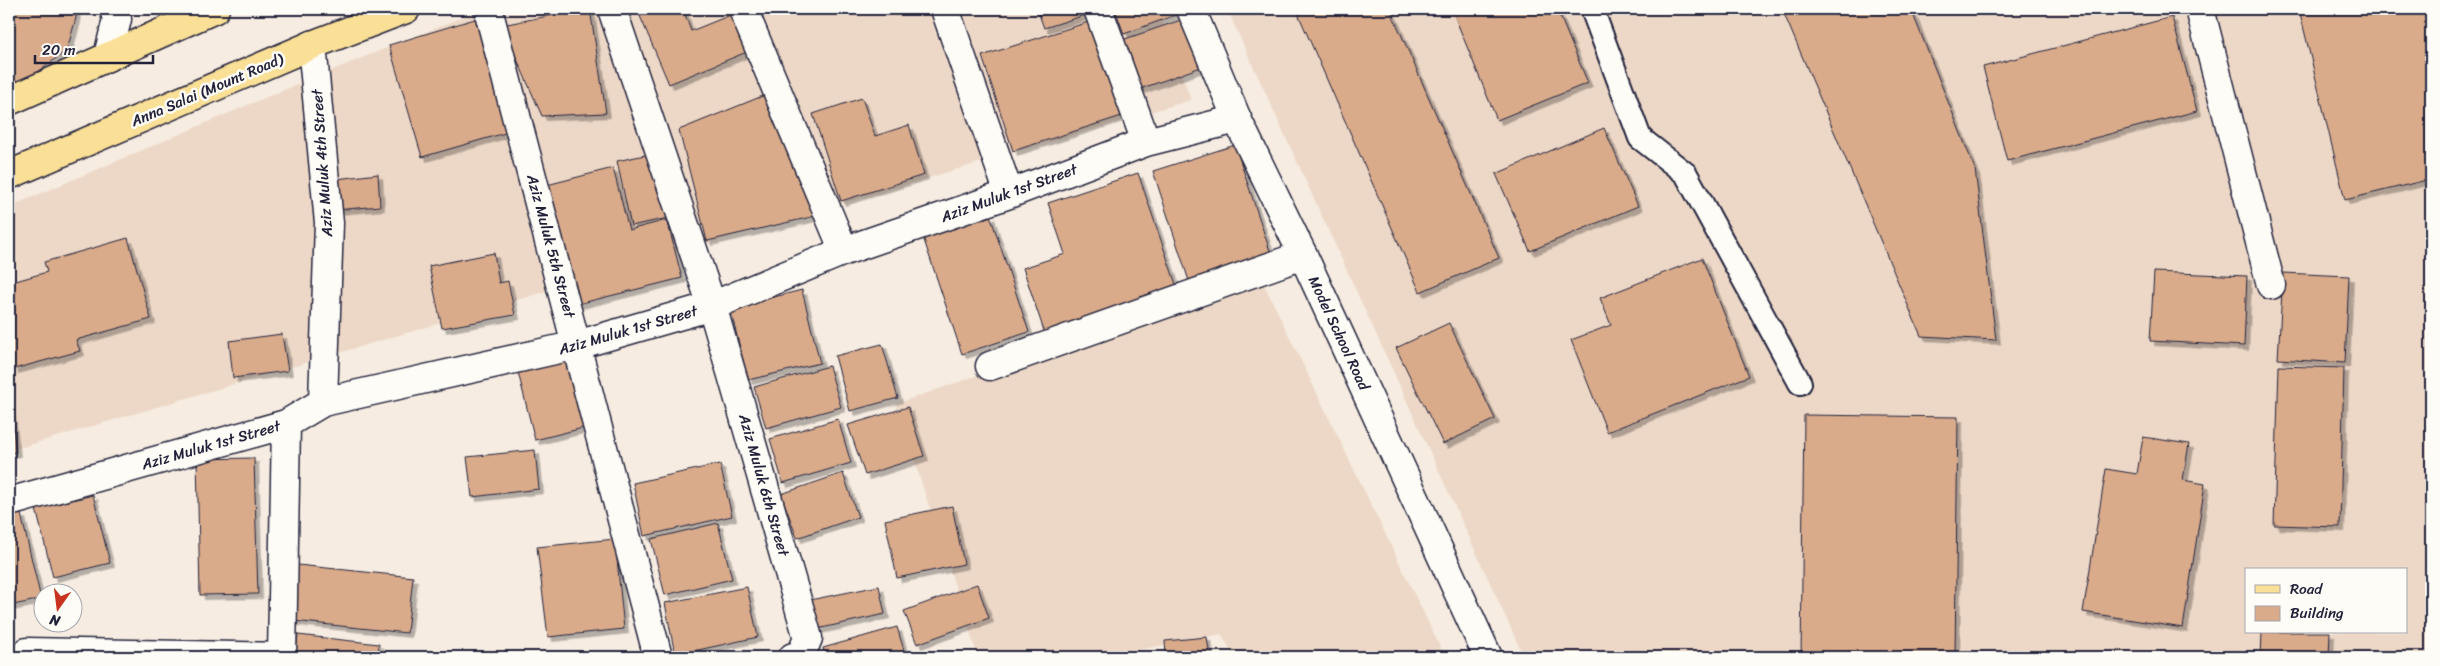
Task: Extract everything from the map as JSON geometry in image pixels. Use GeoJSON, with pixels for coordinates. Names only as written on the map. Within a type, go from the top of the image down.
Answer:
{"type":"FeatureCollection","features":[{"type":"Feature","properties":{"kind":"main road"},"geometry":{"type":"LineString","coordinates":[[9,102],[215,9]]}},
{"type":"Feature","properties":{"kind":"main road","name":"Anna Salai (Mount Road)"},"geometry":{"type":"LineString","coordinates":[[9,175],[312,45],[406,9]]}},
{"type":"Feature","properties":{"kind":"street"},"geometry":{"type":"LineString","coordinates":[[108,56],[117,19],[114,9]]}},
{"type":"Feature","properties":{"kind":"street","name":"Aziz Muluk 5th Street"},"geometry":{"type":"LineString","coordinates":[[488,9],[658,657]]}},
{"type":"Feature","properties":{"kind":"street"},"geometry":{"type":"LineString","coordinates":[[612,9],[712,306]]}},
{"type":"Feature","properties":{"kind":"street"},"geometry":{"type":"LineString","coordinates":[[743,9],[844,251]]}},
{"type":"Feature","properties":{"kind":"street"},"geometry":{"type":"LineString","coordinates":[[944,9],[1009,194]]}},
{"type":"Feature","properties":{"kind":"street"},"geometry":{"type":"LineString","coordinates":[[1098,9],[1146,142]]}},
{"type":"Feature","properties":{"kind":"street","name":"Model School Road"},"geometry":{"type":"LineString","coordinates":[[1191,9],[1237,119],[1303,255],[1488,657]]}},
{"type":"Feature","properties":{"kind":"street"},"geometry":{"type":"LineString","coordinates":[[2200,9],[2271,286]]}},
{"type":"Feature","properties":{"kind":"street","name":"Aziz Muluk 4th Street"},"geometry":{"type":"LineString","coordinates":[[312,45],[328,223],[323,402]]}},
{"type":"Feature","properties":{"kind":"street","name":"Aziz Muluk 1st Street"},"geometry":{"type":"LineString","coordinates":[[9,502],[286,424],[323,402],[577,346],[712,306],[844,251],[1009,194],[1146,142],[1237,119]]}},
{"type":"Feature","properties":{"kind":"street"},"geometry":{"type":"LineString","coordinates":[[990,366],[1303,255]]}},
{"type":"Feature","properties":{"kind":"street","name":"Aziz Muluk 6th Street"},"geometry":{"type":"LineString","coordinates":[[712,306],[808,638],[802,655],[793,657]]}},
{"type":"Feature","properties":{"kind":"street"},"geometry":{"type":"LineString","coordinates":[[27,652],[282,657],[286,424]]}},
{"type":"Feature","properties":{"kind":"lane"},"geometry":{"type":"LineString","coordinates":[[1592,9],[1640,138],[1686,174],[1800,384]]}},
{"type":"Feature","properties":{"kind":"shaded area"},"geometry":{"type":"Polygon","coordinates":[[[482,9],[1158,9],[1191,100],[9,451],[9,207],[274,94],[482,9]]]}},
{"type":"Feature","properties":{"kind":"shaded area"},"geometry":{"type":"Polygon","coordinates":[[[1227,9],[2431,9],[2431,657],[1524,657],[1227,9]]]}},
{"type":"Feature","properties":{"kind":"shaded area"},"geometry":{"type":"Polygon","coordinates":[[[1260,276],[1445,657],[1235,657],[1221,634],[1102,657],[978,657],[896,404],[1260,276]]]}},
{"type":"Feature","properties":{"kind":"building"},"geometry":{"type":"Polygon","coordinates":[[[9,9],[75,9],[76,18],[67,50],[38,72],[12,83],[9,82],[9,9]]]}},
{"type":"Feature","properties":{"kind":"building"},"geometry":{"type":"Polygon","coordinates":[[[590,9],[606,113],[542,116],[502,25],[590,9]]]}},
{"type":"Feature","properties":{"kind":"building"},"geometry":{"type":"Polygon","coordinates":[[[637,9],[683,9],[691,31],[738,12],[754,49],[669,84],[637,9]]]}},
{"type":"Feature","properties":{"kind":"building"},"geometry":{"type":"Polygon","coordinates":[[[1037,9],[1094,9],[1095,12],[1044,28],[1037,9]]]}},
{"type":"Feature","properties":{"kind":"building"},"geometry":{"type":"Polygon","coordinates":[[[1115,9],[1189,9],[1189,10],[1124,34],[1115,9]]]}},
{"type":"Feature","properties":{"kind":"building"},"geometry":{"type":"Polygon","coordinates":[[[1296,9],[1390,9],[1499,258],[1420,292],[1296,9]]]}},
{"type":"Feature","properties":{"kind":"building"},"geometry":{"type":"Polygon","coordinates":[[[1557,9],[1588,83],[1497,120],[1452,10],[1557,9]]]}},
{"type":"Feature","properties":{"kind":"building"},"geometry":{"type":"Polygon","coordinates":[[[1782,9],[1911,9],[1975,169],[1996,340],[1921,336],[1782,9]]]}},
{"type":"Feature","properties":{"kind":"building"},"geometry":{"type":"Polygon","coordinates":[[[2299,9],[2431,9],[2431,179],[2345,200],[2299,9]]]}},
{"type":"Feature","properties":{"kind":"building"},"geometry":{"type":"Polygon","coordinates":[[[2172,17],[2197,111],[2007,161],[1983,67],[2172,17]]]}},
{"type":"Feature","properties":{"kind":"building"},"geometry":{"type":"Polygon","coordinates":[[[478,18],[512,131],[422,157],[389,45],[478,18]]]}},
{"type":"Feature","properties":{"kind":"building"},"geometry":{"type":"Polygon","coordinates":[[[1101,18],[1131,113],[1013,151],[982,56],[1101,18]]]}},
{"type":"Feature","properties":{"kind":"building"},"geometry":{"type":"Polygon","coordinates":[[[1184,19],[1201,67],[1140,89],[1122,40],[1184,19]]]}},
{"type":"Feature","properties":{"kind":"building"},"geometry":{"type":"Polygon","coordinates":[[[770,93],[820,215],[707,241],[679,130],[770,93]]]}},
{"type":"Feature","properties":{"kind":"building"},"geometry":{"type":"Polygon","coordinates":[[[862,98],[875,136],[909,125],[924,175],[841,201],[813,114],[862,98]]]}},
{"type":"Feature","properties":{"kind":"building"},"geometry":{"type":"Polygon","coordinates":[[[1604,128],[1638,206],[1530,251],[1496,174],[1604,128]]]}},
{"type":"Feature","properties":{"kind":"building"},"geometry":{"type":"Polygon","coordinates":[[[1235,145],[1271,254],[1189,281],[1153,171],[1235,145]]]}},
{"type":"Feature","properties":{"kind":"building"},"geometry":{"type":"Polygon","coordinates":[[[654,153],[668,218],[631,226],[617,161],[654,153]]]}},
{"type":"Feature","properties":{"kind":"building"},"geometry":{"type":"Polygon","coordinates":[[[613,168],[629,230],[667,220],[682,278],[574,305],[543,186],[613,168]]]}},
{"type":"Feature","properties":{"kind":"building"},"geometry":{"type":"Polygon","coordinates":[[[1138,173],[1179,293],[1046,337],[1023,268],[1065,254],[1048,203],[1138,173]]]}},
{"type":"Feature","properties":{"kind":"building"},"geometry":{"type":"Polygon","coordinates":[[[378,174],[380,206],[335,210],[336,179],[378,174]]]}},
{"type":"Feature","properties":{"kind":"building"},"geometry":{"type":"Polygon","coordinates":[[[990,215],[1029,332],[962,354],[923,237],[990,215]]]}},
{"type":"Feature","properties":{"kind":"building"},"geometry":{"type":"Polygon","coordinates":[[[128,238],[151,319],[76,340],[80,351],[14,369],[9,349],[9,283],[47,272],[44,262],[128,238]]]}},
{"type":"Feature","properties":{"kind":"building"},"geometry":{"type":"Polygon","coordinates":[[[494,253],[499,283],[508,281],[515,315],[442,328],[429,266],[494,253]]]}},
{"type":"Feature","properties":{"kind":"building"},"geometry":{"type":"Polygon","coordinates":[[[1702,258],[1749,376],[1607,432],[1571,340],[1611,325],[1600,298],[1702,258]]]}},
{"type":"Feature","properties":{"kind":"building"},"geometry":{"type":"Polygon","coordinates":[[[2154,272],[2247,276],[2244,346],[2150,341],[2154,272]]]}},
{"type":"Feature","properties":{"kind":"building"},"geometry":{"type":"Polygon","coordinates":[[[2283,273],[2349,276],[2345,363],[2278,359],[2283,273]]]}},
{"type":"Feature","properties":{"kind":"building"},"geometry":{"type":"Polygon","coordinates":[[[802,290],[820,363],[748,380],[730,308],[802,290]]]}},
{"type":"Feature","properties":{"kind":"building"},"geometry":{"type":"Polygon","coordinates":[[[1449,323],[1495,419],[1443,444],[1396,348],[1449,323]]]}},
{"type":"Feature","properties":{"kind":"building"},"geometry":{"type":"Polygon","coordinates":[[[282,334],[288,371],[233,378],[229,341],[282,334]]]}},
{"type":"Feature","properties":{"kind":"building"},"geometry":{"type":"Polygon","coordinates":[[[882,344],[898,398],[850,411],[835,356],[882,344]]]}},
{"type":"Feature","properties":{"kind":"building"},"geometry":{"type":"Polygon","coordinates":[[[566,360],[583,428],[535,440],[518,372],[566,360]]]}},
{"type":"Feature","properties":{"kind":"building"},"geometry":{"type":"Polygon","coordinates":[[[829,366],[841,407],[766,428],[754,387],[829,366]]]}},
{"type":"Feature","properties":{"kind":"building"},"geometry":{"type":"Polygon","coordinates":[[[2279,366],[2344,368],[2340,527],[2274,525],[2279,366]]]}},
{"type":"Feature","properties":{"kind":"building"},"geometry":{"type":"Polygon","coordinates":[[[9,399],[16,452],[9,453],[9,399]]]}},
{"type":"Feature","properties":{"kind":"building"},"geometry":{"type":"Polygon","coordinates":[[[908,407],[924,456],[865,475],[848,425],[908,407]]]}},
{"type":"Feature","properties":{"kind":"building"},"geometry":{"type":"Polygon","coordinates":[[[1804,415],[1958,417],[1955,657],[1801,657],[1804,415]]]}},
{"type":"Feature","properties":{"kind":"building"},"geometry":{"type":"Polygon","coordinates":[[[838,419],[851,463],[783,483],[770,439],[838,419]]]}},
{"type":"Feature","properties":{"kind":"building"},"geometry":{"type":"Polygon","coordinates":[[[2143,437],[2189,444],[2183,480],[2205,484],[2183,628],[2083,612],[2106,469],[2137,474],[2143,437]]]}},
{"type":"Feature","properties":{"kind":"building"},"geometry":{"type":"Polygon","coordinates":[[[535,450],[539,489],[472,497],[467,457],[535,450]]]}},
{"type":"Feature","properties":{"kind":"building"},"geometry":{"type":"Polygon","coordinates":[[[254,458],[258,594],[200,595],[197,459],[254,458]]]}},
{"type":"Feature","properties":{"kind":"building"},"geometry":{"type":"Polygon","coordinates":[[[720,464],[732,516],[644,536],[633,483],[720,464]]]}},
{"type":"Feature","properties":{"kind":"building"},"geometry":{"type":"Polygon","coordinates":[[[843,473],[858,517],[797,538],[781,494],[843,473]]]}},
{"type":"Feature","properties":{"kind":"building"},"geometry":{"type":"Polygon","coordinates":[[[93,495],[110,563],[53,577],[36,509],[93,495]]]}},
{"type":"Feature","properties":{"kind":"building"},"geometry":{"type":"Polygon","coordinates":[[[952,506],[964,564],[897,578],[885,520],[952,506]]]}},
{"type":"Feature","properties":{"kind":"building"},"geometry":{"type":"Polygon","coordinates":[[[21,514],[37,584],[32,584],[32,601],[9,606],[9,516],[21,514]]]}},
{"type":"Feature","properties":{"kind":"building"},"geometry":{"type":"Polygon","coordinates":[[[718,523],[732,579],[665,595],[651,539],[718,523]]]}},
{"type":"Feature","properties":{"kind":"building"},"geometry":{"type":"Polygon","coordinates":[[[615,539],[624,629],[548,637],[537,547],[615,539]]]}},
{"type":"Feature","properties":{"kind":"building"},"geometry":{"type":"Polygon","coordinates":[[[298,565],[413,577],[407,633],[293,621],[298,565]]]}},
{"type":"Feature","properties":{"kind":"building"},"geometry":{"type":"Polygon","coordinates":[[[977,584],[989,618],[917,644],[904,611],[977,584]]]}},
{"type":"Feature","properties":{"kind":"building"},"geometry":{"type":"Polygon","coordinates":[[[879,586],[885,614],[817,629],[810,600],[879,586]]]}},
{"type":"Feature","properties":{"kind":"building"},"geometry":{"type":"Polygon","coordinates":[[[747,587],[758,637],[675,655],[665,603],[747,587]]]}},
{"type":"Feature","properties":{"kind":"building"},"geometry":{"type":"Polygon","coordinates":[[[897,627],[906,657],[826,657],[823,648],[897,627]]]}},
{"type":"Feature","properties":{"kind":"building"},"geometry":{"type":"Polygon","coordinates":[[[2262,634],[2330,634],[2329,657],[2261,657],[2262,634]]]}},
{"type":"Feature","properties":{"kind":"building"},"geometry":{"type":"Polygon","coordinates":[[[298,635],[379,644],[378,657],[295,657],[298,635]]]}},
{"type":"Feature","properties":{"kind":"building"},"geometry":{"type":"Polygon","coordinates":[[[1207,637],[1210,657],[1166,657],[1165,641],[1207,637]]]}}]}
